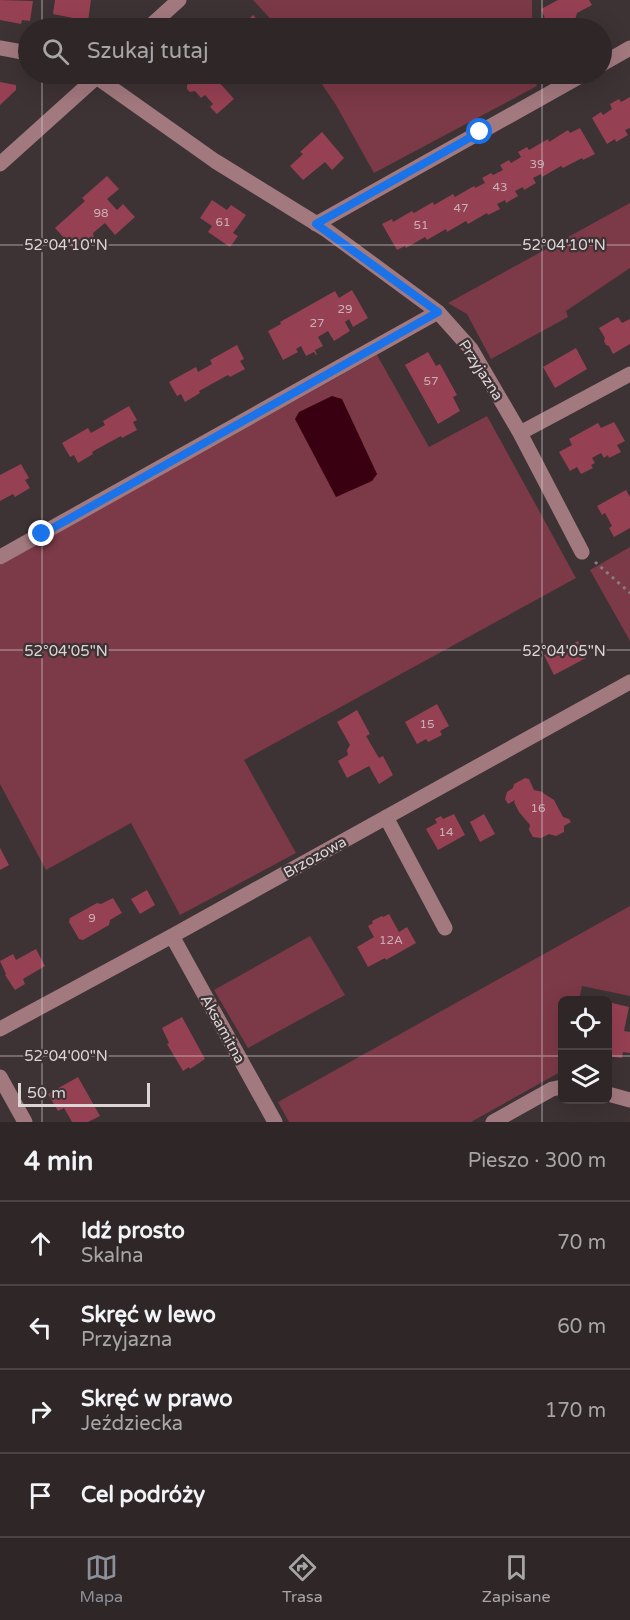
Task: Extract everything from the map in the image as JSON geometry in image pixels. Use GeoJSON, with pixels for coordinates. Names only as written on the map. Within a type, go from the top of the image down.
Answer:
{"type":"FeatureCollection","features":[{"type":"Feature","properties":{"kind":"street"},"geometry":{"type":"LineString","coordinates":[[159,18],[179,0]]}},
{"type":"Feature","properties":{"kind":"street"},"geometry":{"type":"LineString","coordinates":[[0,48],[18,51]]}},
{"type":"Feature","properties":{"kind":"street"},"geometry":{"type":"LineString","coordinates":[[612,58],[630,48]]}},
{"type":"Feature","properties":{"kind":"street"},"geometry":{"type":"LineString","coordinates":[[0,164],[85,84]]}},
{"type":"Feature","properties":{"kind":"street","name":"Przyjazna"},"geometry":{"type":"LineString","coordinates":[[108,84],[215,161],[316,224],[438,312],[471,349],[520,433],[582,552]]}},
{"type":"Feature","properties":{"kind":"street"},"geometry":{"type":"LineString","coordinates":[[316,224],[566,84]]}},
{"type":"Feature","properties":{"kind":"street"},"geometry":{"type":"LineString","coordinates":[[0,557],[438,312]]}},
{"type":"Feature","properties":{"kind":"street"},"geometry":{"type":"LineString","coordinates":[[520,433],[630,374]]}},
{"type":"Feature","properties":{"kind":"street","name":"Brzozowa"},"geometry":{"type":"LineString","coordinates":[[0,1029],[630,682]]}},
{"type":"Feature","properties":{"kind":"street"},"geometry":{"type":"LineString","coordinates":[[386,817],[445,928]]}},
{"type":"Feature","properties":{"kind":"street","name":"Aksamitna"},"geometry":{"type":"LineString","coordinates":[[172,936],[275,1122]]}},
{"type":"Feature","properties":{"kind":"street"},"geometry":{"type":"LineString","coordinates":[[0,1077],[25,1122]]}},
{"type":"Feature","properties":{"kind":"street"},"geometry":{"type":"LineString","coordinates":[[493,1122],[558,1088]]}},
{"type":"Feature","properties":{"kind":"street"},"geometry":{"type":"LineString","coordinates":[[612,1095],[630,1100]]}},
{"type":"Feature","properties":{"kind":"path"},"geometry":{"type":"LineString","coordinates":[[582,552],[630,593]]}},
{"type":"Feature","properties":{"kind":"shaded area"},"geometry":{"type":"Polygon","coordinates":[[[253,0],[532,0],[532,18],[270,18],[253,0]]]}},
{"type":"Feature","properties":{"kind":"shaded area"},"geometry":{"type":"Polygon","coordinates":[[[322,84],[536,84],[537,86],[374,173],[322,84]]]}},
{"type":"Feature","properties":{"kind":"shaded area"},"geometry":{"type":"Polygon","coordinates":[[[630,203],[630,268],[566,311],[568,317],[491,359],[467,314],[448,303],[630,203]]]}},
{"type":"Feature","properties":{"kind":"shaded area"},"geometry":{"type":"Polygon","coordinates":[[[377,355],[429,447],[487,416],[576,578],[244,760],[296,853],[180,915],[131,823],[46,870],[0,784],[0,565],[377,355]]]}},
{"type":"Feature","properties":{"kind":"shaded area"},"geometry":{"type":"Polygon","coordinates":[[[332,396],[342,399],[377,474],[372,481],[336,497],[295,419],[299,412],[332,396]]]}},
{"type":"Feature","properties":{"kind":"shaded area"},"geometry":{"type":"Polygon","coordinates":[[[630,547],[630,641],[590,570],[630,547]]]}},
{"type":"Feature","properties":{"kind":"shaded area"},"geometry":{"type":"Polygon","coordinates":[[[630,906],[630,996],[582,986],[580,996],[558,996],[558,1073],[471,1122],[289,1122],[278,1102],[630,906]]]}},
{"type":"Feature","properties":{"kind":"shaded area"},"geometry":{"type":"Polygon","coordinates":[[[310,936],[345,995],[248,1048],[214,990],[310,936]]]}},
{"type":"Feature","properties":{"kind":"building"},"geometry":{"type":"Polygon","coordinates":[[[0,0],[33,1],[30,18],[18,18],[18,23],[0,20],[0,0]]]}},
{"type":"Feature","properties":{"kind":"building"},"geometry":{"type":"Polygon","coordinates":[[[55,0],[91,0],[88,18],[53,14],[55,0]]]}},
{"type":"Feature","properties":{"kind":"building"},"geometry":{"type":"Polygon","coordinates":[[[558,0],[589,0],[592,5],[577,13],[576,18],[545,18],[541,9],[558,0]]]}},
{"type":"Feature","properties":{"kind":"building"},"geometry":{"type":"Polygon","coordinates":[[[0,82],[16,85],[16,90],[0,105],[0,82]]]}},
{"type":"Feature","properties":{"kind":"building"},"geometry":{"type":"Polygon","coordinates":[[[221,84],[234,99],[217,114],[210,107],[213,104],[205,95],[201,98],[195,91],[190,92],[187,85],[221,84]]]}},
{"type":"Feature","properties":{"kind":"building"},"geometry":{"type":"Polygon","coordinates":[[[630,97],[630,128],[625,130],[628,135],[607,144],[592,118],[612,109],[610,104],[619,99],[621,102],[630,97]]]}},
{"type":"Feature","properties":{"kind":"building"},"geometry":{"type":"Polygon","coordinates":[[[580,128],[595,154],[563,168],[561,166],[542,177],[541,174],[533,178],[536,183],[524,190],[523,187],[515,191],[518,196],[506,203],[505,200],[497,204],[500,209],[488,215],[487,213],[468,224],[466,221],[447,232],[446,229],[427,240],[425,237],[406,248],[405,246],[397,250],[382,224],[392,219],[393,222],[412,211],[414,213],[433,202],[434,205],[453,194],[455,197],[474,186],[475,188],[485,183],[482,178],[503,170],[500,165],[509,160],[511,163],[521,157],[518,152],[527,147],[529,150],[548,139],[549,142],[568,130],[570,133],[580,128]]]}},
{"type":"Feature","properties":{"kind":"building"},"geometry":{"type":"Polygon","coordinates":[[[322,132],[344,158],[332,170],[325,162],[303,180],[290,166],[303,154],[300,152],[322,132]]]}},
{"type":"Feature","properties":{"kind":"building"},"geometry":{"type":"Polygon","coordinates":[[[107,176],[119,189],[107,199],[117,210],[123,204],[135,217],[115,235],[105,223],[93,233],[94,238],[89,243],[84,242],[75,250],[55,228],[85,201],[82,198],[107,176]]]}},
{"type":"Feature","properties":{"kind":"building"},"geometry":{"type":"Polygon","coordinates":[[[212,200],[227,210],[231,205],[246,215],[233,233],[238,236],[230,247],[208,232],[212,226],[200,218],[212,200]]]}},
{"type":"Feature","properties":{"kind":"building"},"geometry":{"type":"Polygon","coordinates":[[[352,290],[368,318],[353,327],[349,319],[345,322],[350,331],[334,341],[328,331],[318,337],[323,346],[315,350],[317,355],[314,352],[306,356],[301,346],[296,349],[298,352],[283,360],[268,331],[335,291],[339,298],[352,290]]]}},
{"type":"Feature","properties":{"kind":"building"},"geometry":{"type":"Polygon","coordinates":[[[618,317],[622,323],[630,319],[630,344],[613,354],[606,345],[599,328],[618,317]]]}},
{"type":"Feature","properties":{"kind":"building"},"geometry":{"type":"Polygon","coordinates":[[[237,345],[244,359],[240,361],[245,369],[230,377],[228,375],[199,391],[200,393],[185,402],[181,394],[177,396],[169,382],[196,367],[198,372],[212,364],[210,360],[237,345]]]}},
{"type":"Feature","properties":{"kind":"building"},"geometry":{"type":"Polygon","coordinates":[[[576,348],[587,369],[555,388],[543,367],[576,348]]]}},
{"type":"Feature","properties":{"kind":"building"},"geometry":{"type":"Polygon","coordinates":[[[428,352],[436,366],[440,364],[457,395],[453,397],[460,411],[438,424],[405,365],[428,352]]]}},
{"type":"Feature","properties":{"kind":"building"},"geometry":{"type":"Polygon","coordinates":[[[129,406],[137,420],[133,422],[137,430],[99,448],[78,463],[74,455],[70,457],[62,443],[88,428],[91,433],[105,425],[103,421],[129,406]]]}},
{"type":"Feature","properties":{"kind":"building"},"geometry":{"type":"Polygon","coordinates":[[[614,422],[625,441],[617,445],[621,452],[609,458],[608,455],[604,458],[601,453],[592,458],[595,463],[591,465],[593,468],[581,474],[577,467],[570,471],[559,452],[572,445],[569,439],[598,423],[601,428],[614,422]]]}},
{"type":"Feature","properties":{"kind":"building"},"geometry":{"type":"Polygon","coordinates":[[[21,464],[29,478],[25,480],[30,488],[15,497],[13,494],[0,501],[0,475],[21,464]]]}},
{"type":"Feature","properties":{"kind":"building"},"geometry":{"type":"Polygon","coordinates":[[[626,490],[630,497],[630,528],[614,537],[609,528],[612,526],[605,513],[602,515],[597,506],[626,490]]]}},
{"type":"Feature","properties":{"kind":"building"},"geometry":{"type":"Polygon","coordinates":[[[578,641],[586,658],[554,675],[544,655],[565,643],[567,647],[578,641]]]}},
{"type":"Feature","properties":{"kind":"building"},"geometry":{"type":"Polygon","coordinates":[[[437,704],[449,726],[440,731],[442,735],[428,742],[426,739],[417,744],[405,722],[437,704]]]}},
{"type":"Feature","properties":{"kind":"building"},"geometry":{"type":"Polygon","coordinates":[[[357,710],[370,734],[366,736],[379,758],[383,756],[393,775],[379,784],[369,766],[347,778],[338,761],[348,755],[347,750],[350,745],[337,722],[357,710]]]}},
{"type":"Feature","properties":{"kind":"building"},"geometry":{"type":"Polygon","coordinates":[[[525,778],[529,779],[534,790],[543,792],[554,800],[563,817],[569,819],[571,822],[564,826],[564,832],[556,836],[549,834],[541,838],[533,837],[529,830],[530,825],[519,812],[515,800],[508,804],[505,799],[507,792],[513,788],[514,784],[525,778]]]}},
{"type":"Feature","properties":{"kind":"building"},"geometry":{"type":"Polygon","coordinates":[[[454,814],[465,835],[438,850],[426,829],[437,823],[435,819],[441,816],[443,819],[454,814]]]}},
{"type":"Feature","properties":{"kind":"building"},"geometry":{"type":"Polygon","coordinates":[[[484,814],[495,834],[480,842],[470,822],[484,814]]]}},
{"type":"Feature","properties":{"kind":"building"},"geometry":{"type":"Polygon","coordinates":[[[0,848],[9,865],[0,870],[0,848]]]}},
{"type":"Feature","properties":{"kind":"building"},"geometry":{"type":"Polygon","coordinates":[[[147,890],[155,905],[140,914],[131,899],[147,890]]]}},
{"type":"Feature","properties":{"kind":"building"},"geometry":{"type":"Polygon","coordinates":[[[113,898],[122,913],[110,920],[109,925],[83,940],[79,939],[69,922],[70,918],[97,903],[101,904],[113,898]]]}},
{"type":"Feature","properties":{"kind":"building"},"geometry":{"type":"Polygon","coordinates":[[[389,914],[399,932],[407,927],[416,943],[368,967],[357,947],[374,937],[368,926],[373,923],[372,921],[389,914]]]}},
{"type":"Feature","properties":{"kind":"building"},"geometry":{"type":"Polygon","coordinates":[[[36,949],[45,966],[23,979],[25,984],[15,990],[5,975],[0,961],[13,954],[16,960],[36,949]]]}},
{"type":"Feature","properties":{"kind":"building"},"geometry":{"type":"Polygon","coordinates":[[[612,1003],[629,1007],[624,1031],[630,1032],[630,1053],[623,1052],[622,1058],[612,1057],[612,1003]]]}},
{"type":"Feature","properties":{"kind":"building"},"geometry":{"type":"Polygon","coordinates":[[[182,1017],[205,1059],[183,1071],[167,1044],[169,1043],[162,1028],[182,1017]]]}},
{"type":"Feature","properties":{"kind":"building"},"geometry":{"type":"Polygon","coordinates":[[[78,1077],[100,1116],[88,1122],[72,1122],[64,1108],[58,1111],[48,1094],[78,1077]]]}},
{"type":"Feature","properties":{"kind":"route"},"geometry":{"type":"LineString","coordinates":[[42,534],[438,312],[316,224],[480,132]]}}]}
